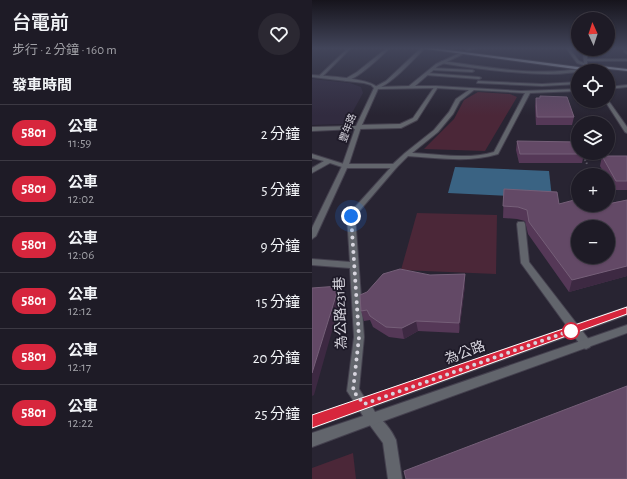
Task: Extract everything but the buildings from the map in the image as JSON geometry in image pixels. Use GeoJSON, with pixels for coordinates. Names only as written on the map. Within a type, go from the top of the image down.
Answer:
{"type":"FeatureCollection","features":[{"type":"Feature","properties":{"kind":"main road"},"geometry":{"type":"LineString","coordinates":[[615,73],[627,74]]}},
{"type":"Feature","properties":{"kind":"street"},"geometry":{"type":"LineString","coordinates":[[321,76],[327,70]]}},
{"type":"Feature","properties":{"kind":"street"},"geometry":{"type":"LineString","coordinates":[[346,80],[361,70]]}},
{"type":"Feature","properties":{"kind":"street"},"geometry":{"type":"LineString","coordinates":[[376,88],[387,82],[399,70]]}},
{"type":"Feature","properties":{"kind":"street"},"geometry":{"type":"LineString","coordinates":[[411,87],[431,70]]}},
{"type":"Feature","properties":{"kind":"street","name":"為公路231巷"},"geometry":{"type":"LineString","coordinates":[[395,479],[390,440],[373,420],[364,404],[353,391],[359,337],[353,265],[351,216],[407,154],[436,131],[451,113],[458,100],[473,89],[483,70]]}},
{"type":"Feature","properties":{"kind":"street"},"geometry":{"type":"LineString","coordinates":[[508,70],[558,70]]}},
{"type":"Feature","properties":{"kind":"street"},"geometry":{"type":"LineString","coordinates":[[427,74],[479,80],[542,84],[571,83]]}},
{"type":"Feature","properties":{"kind":"street"},"geometry":{"type":"LineString","coordinates":[[312,76],[372,84],[376,88],[436,87],[528,92],[571,90]]}},
{"type":"Feature","properties":{"kind":"street"},"geometry":{"type":"LineString","coordinates":[[615,87],[627,86]]}},
{"type":"Feature","properties":{"kind":"street"},"geometry":{"type":"LineString","coordinates":[[312,129],[401,126],[415,119],[436,87]]}},
{"type":"Feature","properties":{"kind":"street","name":"豐年路"},"geometry":{"type":"LineString","coordinates":[[312,236],[314,227],[345,166],[358,127],[376,88]]}},
{"type":"Feature","properties":{"kind":"street"},"geometry":{"type":"LineString","coordinates":[[407,154],[487,157],[496,153],[528,92]]}},
{"type":"Feature","properties":{"kind":"street"},"geometry":{"type":"LineString","coordinates":[[612,108],[627,131]]}},
{"type":"Feature","properties":{"kind":"street"},"geometry":{"type":"LineString","coordinates":[[312,156],[345,166],[396,166]]}},
{"type":"Feature","properties":{"kind":"street"},"geometry":{"type":"LineString","coordinates":[[312,171],[329,161]]}},
{"type":"Feature","properties":{"kind":"street"},"geometry":{"type":"LineString","coordinates":[[521,224],[525,264],[586,344]]}},
{"type":"Feature","properties":{"kind":"street"},"geometry":{"type":"LineString","coordinates":[[312,262],[353,265]]}},
{"type":"Feature","properties":{"kind":"street","name":"為公路"},"geometry":{"type":"LineString","coordinates":[[312,422],[627,311]]}},
{"type":"Feature","properties":{"kind":"street"},"geometry":{"type":"LineString","coordinates":[[312,440],[373,420],[627,329]]}},
{"type":"Feature","properties":{"kind":"path"},"geometry":{"type":"LineString","coordinates":[[585,160],[587,164]]}},
{"type":"Feature","properties":{"kind":"shaded area"},"geometry":{"type":"Polygon","coordinates":[[[312,79],[350,83],[361,87],[363,93],[346,124],[312,125],[312,79]]]}},
{"type":"Feature","properties":{"kind":"shaded area"},"geometry":{"type":"Polygon","coordinates":[[[478,92],[510,94],[517,97],[485,151],[424,149],[454,119],[464,100],[478,92]]]}},
{"type":"Feature","properties":{"kind":"shaded area"},"geometry":{"type":"Polygon","coordinates":[[[417,213],[497,215],[496,274],[401,270],[417,213]]]}},
{"type":"Feature","properties":{"kind":"shaded area"},"geometry":{"type":"Polygon","coordinates":[[[353,453],[356,479],[312,479],[312,468],[353,453]]]}},
{"type":"Feature","properties":{"kind":"water"},"geometry":{"type":"Polygon","coordinates":[[[455,167],[549,171],[552,198],[448,193],[455,167]]]}},
{"type":"Feature","properties":{"kind":"bus line","name":"5801"},"geometry":{"type":"LineString","coordinates":[[312,422],[627,311]]}},
{"type":"Feature","properties":{"kind":"route"},"geometry":{"type":"LineString","coordinates":[[351,216],[352,252],[359,337],[353,391],[364,404],[575,329],[571,331]]}}]}
